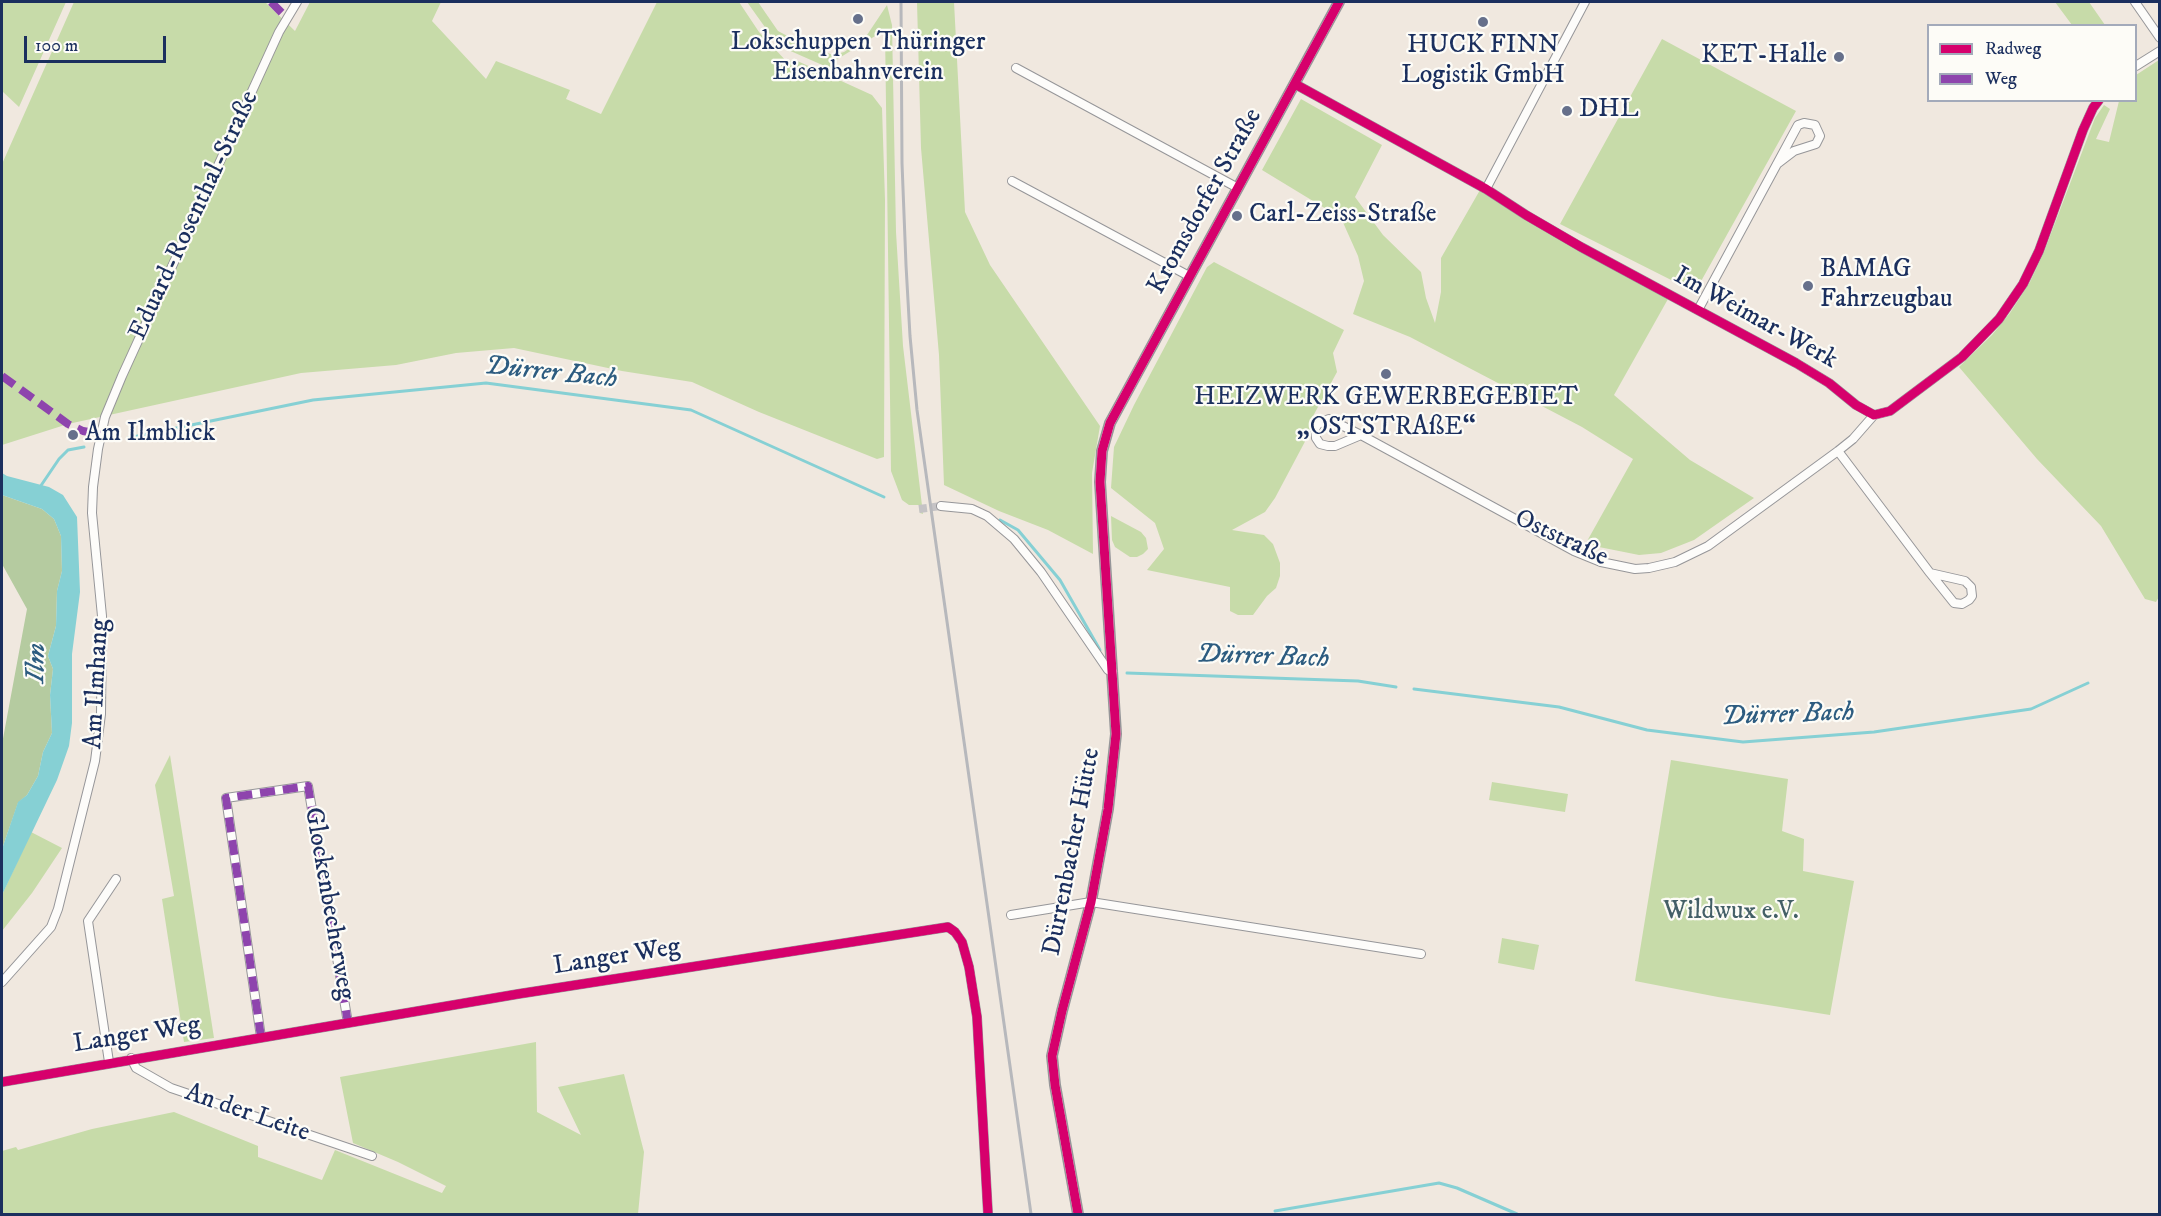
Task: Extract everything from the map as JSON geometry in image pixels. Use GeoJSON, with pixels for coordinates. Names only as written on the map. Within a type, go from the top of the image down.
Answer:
{"type":"FeatureCollection","features":[{"type":"Feature","properties":{"kind":"street","name":"Eduard-Rosenthal-Straße"},"geometry":{"type":"LineString","coordinates":[[100,434],[122,376],[279,32],[297,2]]}},
{"type":"Feature","properties":{"kind":"street","name":"Kromsdorfer Straße"},"geometry":{"type":"LineString","coordinates":[[1110,423],[1339,2]]}},
{"type":"Feature","properties":{"kind":"street"},"geometry":{"type":"LineString","coordinates":[[1486,189],[1585,2]]}},
{"type":"Feature","properties":{"kind":"street"},"geometry":{"type":"LineString","coordinates":[[2135,2],[2160,38]]}},
{"type":"Feature","properties":{"kind":"street"},"geometry":{"type":"LineString","coordinates":[[2137,65],[2160,51]]}},
{"type":"Feature","properties":{"kind":"street"},"geometry":{"type":"LineString","coordinates":[[1016,68],[1238,188]]}},
{"type":"Feature","properties":{"kind":"street","name":"Im Weimar-Werk"},"geometry":{"type":"LineString","coordinates":[[1295,84],[1486,189],[1581,247],[1796,363],[1829,383],[1856,405],[1875,415]]}},
{"type":"Feature","properties":{"kind":"street"},"geometry":{"type":"LineString","coordinates":[[1875,415],[1890,411],[1962,357],[1987,334],[2004,312],[2023,284],[2039,251],[2083,129],[2092,108],[2097,102]]}},
{"type":"Feature","properties":{"kind":"street"},"geometry":{"type":"LineString","coordinates":[[1698,310],[1798,125],[1804,123],[1815,125],[1820,136],[1816,144],[1794,151],[1777,164]]}},
{"type":"Feature","properties":{"kind":"street"},"geometry":{"type":"LineString","coordinates":[[1012,181],[1189,276]]}},
{"type":"Feature","properties":{"kind":"street","name":"Oststraße"},"geometry":{"type":"LineString","coordinates":[[1361,435],[1328,446],[1320,444],[1316,438],[1315,429],[1318,424],[1329,419],[1361,435],[1574,551],[1601,562],[1649,568],[1675,562],[1708,546],[1838,451],[1875,415]]}},
{"type":"Feature","properties":{"kind":"street","name":"Dürrenbacher Hütte"},"geometry":{"type":"LineString","coordinates":[[1078,1215],[1055,1085],[1053,1056],[1062,1011],[1091,902],[1108,809],[1116,734],[1100,482],[1102,451],[1110,423]]}},
{"type":"Feature","properties":{"kind":"street","name":"Am Ilmhang"},"geometry":{"type":"LineString","coordinates":[[2,982],[51,927],[58,909],[95,761],[102,686],[102,616],[92,513],[100,434]]}},
{"type":"Feature","properties":{"kind":"street"},"geometry":{"type":"LineString","coordinates":[[1838,451],[1930,573],[1954,603],[1962,604],[1970,600],[1971,587],[1965,581],[1930,573]]}},
{"type":"Feature","properties":{"kind":"street"},"geometry":{"type":"LineString","coordinates":[[941,506],[972,509],[987,516],[1014,539],[1041,572],[1108,670],[1113,672]]}},
{"type":"Feature","properties":{"kind":"street","name":"Glockenbecherweg"},"geometry":{"type":"LineString","coordinates":[[261,1037],[226,798],[308,786],[348,1023]]}},
{"type":"Feature","properties":{"kind":"street","name":"Langer Weg"},"geometry":{"type":"LineString","coordinates":[[109,1062],[88,921],[116,879]]}},
{"type":"Feature","properties":{"kind":"street","name":"Dürrenbacher Hütte"},"geometry":{"type":"LineString","coordinates":[[1011,915],[1091,902],[1421,954]]}},
{"type":"Feature","properties":{"kind":"street","name":"Langer Weg"},"geometry":{"type":"LineString","coordinates":[[2,1082],[131,1058],[518,994],[948,927],[962,942],[969,967],[977,1017],[988,1215]]}},
{"type":"Feature","properties":{"kind":"street","name":"An der Leite"},"geometry":{"type":"LineString","coordinates":[[131,1058],[136,1068],[171,1088],[372,1156]]}},
{"type":"Feature","properties":{"kind":"green space"},"geometry":{"type":"Polygon","coordinates":[[[2,2],[66,2],[19,107],[2,91],[2,2]]]}},
{"type":"Feature","properties":{"kind":"green space"},"geometry":{"type":"Polygon","coordinates":[[[74,2],[265,2],[295,31],[310,2],[441,2],[432,21],[486,79],[496,61],[570,90],[566,99],[601,114],[657,2],[739,2],[759,32],[788,63],[793,59],[872,95],[882,108],[885,200],[884,457],[877,459],[759,412],[692,382],[622,371],[514,348],[456,353],[396,365],[301,373],[68,424],[2,445],[2,164],[74,2]]]}},
{"type":"Feature","properties":{"kind":"green space"},"geometry":{"type":"Polygon","coordinates":[[[747,2],[758,2],[778,31],[833,55],[844,52],[865,38],[887,5],[892,25],[896,232],[903,346],[923,514],[920,513],[919,505],[909,505],[902,500],[891,471],[885,30],[831,63],[856,76],[854,79],[786,49],[772,37],[747,2]]]}},
{"type":"Feature","properties":{"kind":"green space"},"geometry":{"type":"Polygon","coordinates":[[[917,2],[954,2],[965,212],[990,265],[1100,426],[1092,473],[1093,554],[1048,530],[999,511],[944,485],[939,355],[921,148],[917,2]]]}},
{"type":"Feature","properties":{"kind":"green space"},"geometry":{"type":"Polygon","coordinates":[[[2055,2],[2089,2],[2104,24],[2071,24],[2055,2]]]}},
{"type":"Feature","properties":{"kind":"green space"},"geometry":{"type":"Polygon","coordinates":[[[1662,39],[1796,111],[1695,292],[1560,224],[1662,39]]]}},
{"type":"Feature","properties":{"kind":"green space"},"geometry":{"type":"Polygon","coordinates":[[[2159,60],[2160,595],[2156,602],[2145,599],[2101,526],[2037,459],[1959,367],[1992,335],[2010,313],[2030,282],[2044,252],[2095,118],[2104,105],[2110,109],[2096,139],[2109,142],[2119,102],[2137,102],[2137,74],[2159,60]]]}},
{"type":"Feature","properties":{"kind":"green space"},"geometry":{"type":"Polygon","coordinates":[[[1301,99],[1382,145],[1355,197],[1383,235],[1421,272],[1426,298],[1435,323],[1441,292],[1441,258],[1480,190],[1668,299],[1614,395],[1690,460],[1754,498],[1694,540],[1661,553],[1639,555],[1586,543],[1633,459],[1582,427],[1410,337],[1353,314],[1364,281],[1358,256],[1341,218],[1262,170],[1301,99]]]}},
{"type":"Feature","properties":{"kind":"green space"},"geometry":{"type":"Polygon","coordinates":[[[1214,262],[1344,330],[1333,353],[1337,372],[1312,418],[1309,434],[1275,498],[1265,512],[1232,530],[1264,535],[1273,544],[1280,563],[1280,576],[1276,588],[1253,615],[1238,615],[1230,611],[1230,587],[1147,570],[1164,549],[1155,523],[1111,488],[1114,447],[1207,267],[1214,262]]]}},
{"type":"Feature","properties":{"kind":"green space"},"geometry":{"type":"Polygon","coordinates":[[[2,495],[42,509],[54,519],[61,536],[62,571],[57,591],[56,626],[48,656],[53,669],[50,695],[52,733],[43,752],[38,776],[27,795],[18,803],[2,849],[2,744],[27,609],[2,564],[2,495]]]}},
{"type":"Feature","properties":{"kind":"green space"},"geometry":{"type":"Polygon","coordinates":[[[1111,516],[1141,532],[1146,538],[1148,549],[1143,554],[1130,557],[1115,547],[1112,540],[1111,516]]]}},
{"type":"Feature","properties":{"kind":"green space"},"geometry":{"type":"Polygon","coordinates":[[[170,755],[214,1038],[184,1042],[162,899],[174,896],[155,785],[170,755]]]}},
{"type":"Feature","properties":{"kind":"green space","name":"Wildwux e.V."},"geometry":{"type":"Polygon","coordinates":[[[1671,760],[1788,779],[1782,831],[1804,839],[1803,871],[1854,881],[1830,1015],[1635,981],[1671,760]]]}},
{"type":"Feature","properties":{"kind":"green space"},"geometry":{"type":"Polygon","coordinates":[[[1492,782],[1568,794],[1565,812],[1489,800],[1492,782]]]}},
{"type":"Feature","properties":{"kind":"green space"},"geometry":{"type":"Polygon","coordinates":[[[31,832],[62,848],[32,893],[2,931],[2,895],[31,832]]]}},
{"type":"Feature","properties":{"kind":"green space"},"geometry":{"type":"Polygon","coordinates":[[[1502,938],[1539,945],[1534,970],[1498,963],[1502,938]]]}},
{"type":"Feature","properties":{"kind":"green space"},"geometry":{"type":"Polygon","coordinates":[[[536,1042],[537,1112],[581,1135],[558,1087],[624,1074],[644,1152],[638,1214],[2,1214],[2,1151],[16,1147],[18,1150],[92,1129],[174,1112],[258,1146],[258,1157],[322,1180],[335,1150],[442,1193],[446,1186],[353,1143],[340,1077],[536,1042]]]}},
{"type":"Feature","properties":{"kind":"water"},"geometry":{"type":"Polygon","coordinates":[[[2,473],[49,487],[63,495],[77,517],[80,592],[72,654],[72,723],[69,746],[57,780],[2,895],[2,849],[18,802],[27,795],[38,776],[43,752],[52,733],[50,695],[53,669],[48,656],[56,626],[57,591],[62,571],[61,536],[54,519],[42,509],[2,495],[2,473]]]}},
{"type":"Feature","properties":{"kind":"waterway","name":"Dürrer Bach"},"geometry":{"type":"LineString","coordinates":[[128,438],[313,400],[486,383],[691,410],[884,497]]}},
{"type":"Feature","properties":{"kind":"waterway","name":"Dürrer Bach"},"geometry":{"type":"LineString","coordinates":[[40,487],[68,450],[84,447]]}},
{"type":"Feature","properties":{"kind":"waterway","name":"Dürrer Bach"},"geometry":{"type":"LineString","coordinates":[[1000,520],[1018,530],[1060,580],[1100,650]]}},
{"type":"Feature","properties":{"kind":"waterway","name":"Dürrer Bach"},"geometry":{"type":"LineString","coordinates":[[1127,673],[1358,681],[1396,687]]}},
{"type":"Feature","properties":{"kind":"waterway","name":"Dürrer Bach"},"geometry":{"type":"LineString","coordinates":[[1414,689],[1559,707],[1647,730],[1743,742],[1874,732],[2031,709],[2088,683]]}},
{"type":"Feature","properties":{"kind":"waterway"},"geometry":{"type":"LineString","coordinates":[[1275,1211],[1439,1183],[1457,1188],[1517,1214]]}},
{"type":"Feature","properties":{"kind":"tunnel"},"geometry":{"type":"LineString","coordinates":[[919,509],[941,506]]}},
{"type":"Feature","properties":{"kind":"railway"},"geometry":{"type":"LineString","coordinates":[[901,2],[902,163],[910,336],[917,410],[1031,1214]]}},
{"type":"Feature","properties":{"kind":"marked path"},"geometry":{"type":"LineString","coordinates":[[271,2],[287,18]]}},
{"type":"Feature","properties":{"kind":"marked path"},"geometry":{"type":"LineString","coordinates":[[2,376],[68,424],[83,431],[100,434]]}},
{"type":"Feature","properties":{"kind":"marked path"},"geometry":{"type":"LineString","coordinates":[[261,1037],[226,798],[308,786],[348,1023]]}},
{"type":"Feature","properties":{"kind":"cycle path"},"geometry":{"type":"LineString","coordinates":[[1078,1214],[1052,1056],[1091,902],[1108,809],[1116,734],[1100,482],[1102,451],[1110,423],[1339,2]]}},
{"type":"Feature","properties":{"kind":"cycle path"},"geometry":{"type":"LineString","coordinates":[[1295,84],[1486,189],[1581,247],[1796,363],[1874,415],[1890,411],[1962,357],[1999,319],[2023,284],[2039,251],[2083,130],[2098,102]]}},
{"type":"Feature","properties":{"kind":"cycle path"},"geometry":{"type":"LineString","coordinates":[[2,1082],[518,994],[948,927],[962,942],[969,967],[977,1017],[988,1214]]}},
{"type":"Feature","properties":{"kind":"place","name":"Lokschuppen Thüringer Eisenbahnverein"},"geometry":{"type":"Point","coordinates":[858,19]}},
{"type":"Feature","properties":{"kind":"place","name":"HUCK FINN Logistik GmbH"},"geometry":{"type":"Point","coordinates":[1483,22]}},
{"type":"Feature","properties":{"kind":"place","name":"KET-Halle"},"geometry":{"type":"Point","coordinates":[1839,57]}},
{"type":"Feature","properties":{"kind":"place","name":"DHL"},"geometry":{"type":"Point","coordinates":[1567,111]}},
{"type":"Feature","properties":{"kind":"place","name":"Carl-Zeiss-Straße"},"geometry":{"type":"Point","coordinates":[1237,216]}},
{"type":"Feature","properties":{"kind":"place","name":"BAMAG Fahrzeugbau"},"geometry":{"type":"Point","coordinates":[1808,286]}},
{"type":"Feature","properties":{"kind":"place","name":"HEIZWERK GEWERBEGEBIET „OSTSTRAßE“"},"geometry":{"type":"Point","coordinates":[1386,374]}},
{"type":"Feature","properties":{"kind":"place","name":"Am Ilmblick"},"geometry":{"type":"Point","coordinates":[73,435]}},
{"type":"Feature","properties":{"kind":"water label","name":"Ilm"},"geometry":{"type":"Point","coordinates":[38,663]}}]}
